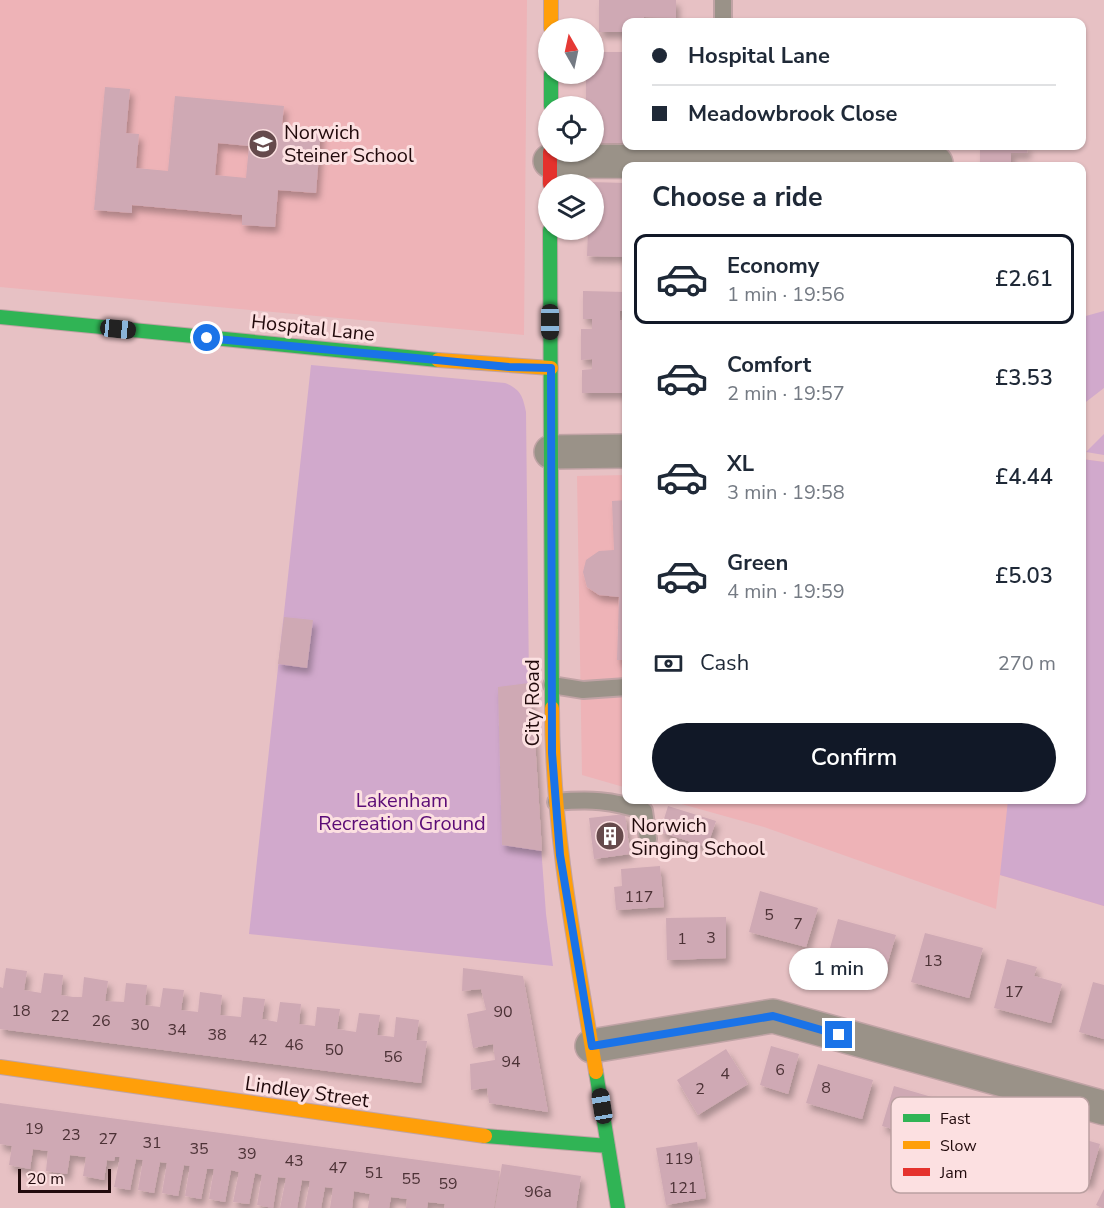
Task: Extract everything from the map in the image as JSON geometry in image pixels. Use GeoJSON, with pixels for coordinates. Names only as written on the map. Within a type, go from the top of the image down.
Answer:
{"type":"FeatureCollection","features":[{"type":"Feature","properties":{"kind":"street"},"geometry":{"type":"LineString","coordinates":[[551,0],[551,18]]}},
{"type":"Feature","properties":{"kind":"street"},"geometry":{"type":"LineString","coordinates":[[550,166],[622,166]]}},
{"type":"Feature","properties":{"kind":"street","name":"City Road"},"geometry":{"type":"LineString","coordinates":[[550,240],[552,753],[560,855],[618,1208]]}},
{"type":"Feature","properties":{"kind":"street","name":"Hospital Lane"},"geometry":{"type":"LineString","coordinates":[[0,317],[497,366],[551,368]]}},
{"type":"Feature","properties":{"kind":"street"},"geometry":{"type":"LineString","coordinates":[[550,452],[622,451]]}},
{"type":"Feature","properties":{"kind":"street"},"geometry":{"type":"LineString","coordinates":[[592,1046],[773,1016],[1064,1097]]}},
{"type":"Feature","properties":{"kind":"street","name":"Lindley Street"},"geometry":{"type":"LineString","coordinates":[[0,1067],[462,1134],[608,1146]]}},
{"type":"Feature","properties":{"kind":"street"},"geometry":{"type":"LineString","coordinates":[[1089,1104],[1104,1108]]}},
{"type":"Feature","properties":{"kind":"lane"},"geometry":{"type":"LineString","coordinates":[[723,0],[723,18]]}},
{"type":"Feature","properties":{"kind":"lane"},"geometry":{"type":"LineString","coordinates":[[552,685],[583,690],[622,687]]}},
{"type":"Feature","properties":{"kind":"lane"},"geometry":{"type":"LineString","coordinates":[[556,802],[586,799],[622,803]]}},
{"type":"Feature","properties":{"kind":"lane"},"geometry":{"type":"LineString","coordinates":[[624,804],[644,811],[648,839]]}},
{"type":"Feature","properties":{"kind":"shaded area","name":"Norwich Steiner School"},"geometry":{"type":"Polygon","coordinates":[[[0,0],[527,0],[524,335],[0,287],[0,0]]]}},
{"type":"Feature","properties":{"kind":"shaded area"},"geometry":{"type":"Polygon","coordinates":[[[1086,460],[1104,462],[1104,906],[1000,875],[996,909],[764,827],[681,804],[1086,804],[1086,460]]]}},
{"type":"Feature","properties":{"kind":"shaded area"},"geometry":{"type":"Polygon","coordinates":[[[622,475],[622,787],[582,775],[577,476],[622,475]]]}},
{"type":"Feature","properties":{"kind":"green space"},"geometry":{"type":"Polygon","coordinates":[[[1104,311],[1104,388],[1086,402],[1086,316],[1104,311]]]}},
{"type":"Feature","properties":{"kind":"green space","name":"Lakenham Recreation Ground"},"geometry":{"type":"Polygon","coordinates":[[[311,365],[505,383],[514,388],[522,397],[526,412],[529,683],[546,914],[553,966],[249,934],[311,365]]]}},
{"type":"Feature","properties":{"kind":"green space"},"geometry":{"type":"Polygon","coordinates":[[[1104,434],[1104,455],[1086,452],[1104,434]]]}},
{"type":"Feature","properties":{"kind":"green space"},"geometry":{"type":"Polygon","coordinates":[[[1086,460],[1104,462],[1104,906],[1000,875],[1008,804],[1086,804],[1086,460]]]}},
{"type":"Feature","properties":{"kind":"building"},"geometry":{"type":"Polygon","coordinates":[[[599,0],[676,0],[676,18],[622,18],[622,32],[604,32],[604,18],[599,18],[599,0]]]}},
{"type":"Feature","properties":{"kind":"building"},"geometry":{"type":"Polygon","coordinates":[[[604,52],[622,52],[622,143],[604,143],[604,96],[586,96],[586,84],[604,84],[604,52]]]}},
{"type":"Feature","properties":{"kind":"building"},"geometry":{"type":"Polygon","coordinates":[[[105,87],[130,89],[126,133],[139,134],[136,168],[168,171],[175,96],[284,106],[282,125],[321,129],[316,193],[278,190],[275,227],[242,225],[242,215],[132,205],[132,213],[94,210],[105,87]],[[218,143],[215,175],[246,178],[249,146],[218,143]]]}},
{"type":"Feature","properties":{"kind":"building"},"geometry":{"type":"Polygon","coordinates":[[[980,150],[1027,150],[1027,153],[1011,153],[1011,162],[980,162],[980,150]]]}},
{"type":"Feature","properties":{"kind":"building"},"geometry":{"type":"Polygon","coordinates":[[[604,182],[622,183],[622,257],[587,256],[588,240],[604,240],[604,182]]]}},
{"type":"Feature","properties":{"kind":"building"},"geometry":{"type":"Polygon","coordinates":[[[583,291],[622,292],[620,320],[622,320],[622,393],[582,393],[582,370],[592,369],[592,359],[581,360],[581,329],[592,329],[592,319],[583,319],[583,291]]]}},
{"type":"Feature","properties":{"kind":"building"},"geometry":{"type":"Polygon","coordinates":[[[622,500],[622,660],[617,660],[619,597],[599,595],[587,587],[583,572],[586,560],[599,551],[614,550],[612,501],[622,500]]]}},
{"type":"Feature","properties":{"kind":"building"},"geometry":{"type":"Polygon","coordinates":[[[284,617],[313,620],[307,668],[278,664],[284,617]]]}},
{"type":"Feature","properties":{"kind":"building"},"geometry":{"type":"Polygon","coordinates":[[[529,683],[542,851],[502,845],[498,687],[529,683]]]}},
{"type":"Feature","properties":{"kind":"building"},"geometry":{"type":"Polygon","coordinates":[[[668,806],[716,821],[707,847],[660,832],[668,806]]]}},
{"type":"Feature","properties":{"kind":"building","name":"Norwich Singing School"},"geometry":{"type":"Polygon","coordinates":[[[625,814],[630,854],[594,859],[589,818],[625,814]]]}},
{"type":"Feature","properties":{"kind":"building"},"geometry":{"type":"Polygon","coordinates":[[[660,866],[664,907],[616,910],[614,887],[622,886],[621,869],[660,866]]]}},
{"type":"Feature","properties":{"kind":"building"},"geometry":{"type":"Polygon","coordinates":[[[760,891],[818,908],[806,947],[749,932],[760,891]]]}},
{"type":"Feature","properties":{"kind":"building"},"geometry":{"type":"Polygon","coordinates":[[[726,917],[726,958],[667,960],[666,918],[726,917]]]}},
{"type":"Feature","properties":{"kind":"building"},"geometry":{"type":"Polygon","coordinates":[[[838,919],[896,935],[884,975],[827,959],[838,919]]]}},
{"type":"Feature","properties":{"kind":"building"},"geometry":{"type":"Polygon","coordinates":[[[925,933],[983,948],[969,998],[911,982],[925,933]]]}},
{"type":"Feature","properties":{"kind":"building"},"geometry":{"type":"Polygon","coordinates":[[[1007,959],[1037,967],[1034,976],[1062,984],[1051,1023],[994,1008],[1007,959]]]}},
{"type":"Feature","properties":{"kind":"building"},"geometry":{"type":"Polygon","coordinates":[[[6,968],[27,971],[24,990],[41,993],[44,973],[63,975],[61,995],[73,997],[82,997],[84,977],[108,981],[105,1001],[124,1002],[126,983],[147,985],[145,1005],[160,1007],[163,988],[184,990],[181,1010],[198,1012],[200,992],[222,995],[220,1015],[241,1017],[243,997],[265,999],[262,1019],[277,1022],[280,1002],[301,1004],[299,1024],[315,1026],[317,1007],[340,1009],[337,1029],[356,1032],[359,1013],[380,1015],[377,1035],[394,1037],[396,1017],[419,1020],[416,1040],[427,1041],[421,1083],[0,1029],[0,987],[3,988],[6,968]]]}},
{"type":"Feature","properties":{"kind":"building"},"geometry":{"type":"Polygon","coordinates":[[[463,968],[523,976],[548,1112],[489,1103],[487,1088],[471,1090],[470,1064],[495,1060],[493,1044],[473,1048],[467,1014],[486,1010],[481,989],[462,991],[463,968]]]}},
{"type":"Feature","properties":{"kind":"building"},"geometry":{"type":"Polygon","coordinates":[[[1093,982],[1104,985],[1104,1039],[1079,1032],[1093,982]]]}},
{"type":"Feature","properties":{"kind":"building"},"geometry":{"type":"Polygon","coordinates":[[[771,1046],[799,1054],[788,1094],[760,1085],[771,1046]]]}},
{"type":"Feature","properties":{"kind":"building"},"geometry":{"type":"Polygon","coordinates":[[[726,1049],[748,1084],[698,1115],[677,1080],[726,1049]]]}},
{"type":"Feature","properties":{"kind":"building"},"geometry":{"type":"Polygon","coordinates":[[[818,1064],[873,1080],[862,1119],[806,1103],[818,1064]]]}},
{"type":"Feature","properties":{"kind":"building"},"geometry":{"type":"Polygon","coordinates":[[[894,1086],[932,1097],[891,1097],[891,1129],[882,1126],[894,1086]]]}},
{"type":"Feature","properties":{"kind":"building"},"geometry":{"type":"Polygon","coordinates":[[[0,1103],[500,1171],[494,1208],[444,1208],[445,1204],[428,1202],[427,1208],[406,1208],[407,1199],[391,1197],[389,1208],[368,1208],[370,1194],[354,1191],[352,1208],[330,1208],[333,1188],[325,1187],[321,1208],[305,1208],[310,1181],[302,1180],[297,1208],[280,1208],[286,1178],[278,1177],[273,1208],[257,1205],[262,1175],[255,1173],[249,1204],[233,1202],[239,1172],[231,1170],[225,1202],[209,1199],[214,1169],[207,1169],[201,1199],[185,1196],[190,1166],[184,1165],[178,1196],[162,1193],[167,1163],[160,1162],[154,1193],[138,1190],[143,1160],[136,1159],[130,1190],[114,1187],[120,1157],[115,1157],[114,1161],[107,1160],[104,1180],[83,1176],[86,1157],[70,1155],[67,1174],[46,1171],[48,1151],[33,1149],[30,1169],[9,1165],[12,1146],[0,1144],[0,1103]]]}},
{"type":"Feature","properties":{"kind":"building"},"geometry":{"type":"Polygon","coordinates":[[[1089,1141],[1100,1144],[1089,1183],[1089,1141]]]}},
{"type":"Feature","properties":{"kind":"building"},"geometry":{"type":"Polygon","coordinates":[[[697,1142],[706,1198],[666,1205],[656,1148],[697,1142]]]}},
{"type":"Feature","properties":{"kind":"building"},"geometry":{"type":"Polygon","coordinates":[[[502,1164],[581,1176],[576,1208],[495,1208],[502,1164]]]}},
{"type":"Feature","properties":{"kind":"building"},"geometry":{"type":"Polygon","coordinates":[[[1104,1189],[1104,1208],[1102,1208],[1096,1205],[1104,1189]]]}},
{"type":"Feature","properties":{"kind":"traffic: fast"},"geometry":{"type":"LineString","coordinates":[[551,84],[551,96]]}},
{"type":"Feature","properties":{"kind":"traffic: fast"},"geometry":{"type":"LineString","coordinates":[[550,240],[552,708]]}},
{"type":"Feature","properties":{"kind":"traffic: fast"},"geometry":{"type":"LineString","coordinates":[[0,317],[438,360]]}},
{"type":"Feature","properties":{"kind":"traffic: fast"},"geometry":{"type":"LineString","coordinates":[[596,1072],[618,1208]]}},
{"type":"Feature","properties":{"kind":"traffic: fast"},"geometry":{"type":"LineString","coordinates":[[485,1136],[608,1146]]}},
{"type":"Feature","properties":{"kind":"traffic: slow"},"geometry":{"type":"LineString","coordinates":[[551,0],[551,18]]}},
{"type":"Feature","properties":{"kind":"traffic: slow"},"geometry":{"type":"LineString","coordinates":[[438,360],[551,368]]}},
{"type":"Feature","properties":{"kind":"traffic: slow"},"geometry":{"type":"LineString","coordinates":[[552,708],[556,800],[566,891],[596,1072]]}},
{"type":"Feature","properties":{"kind":"traffic: slow"},"geometry":{"type":"LineString","coordinates":[[0,1067],[485,1136]]}},
{"type":"Feature","properties":{"kind":"traffic: jam"},"geometry":{"type":"LineString","coordinates":[[550,162],[550,174]]}},
{"type":"Feature","properties":{"kind":"place","name":"Norwich Steiner School"},"geometry":{"type":"Point","coordinates":[263,144]}},
{"type":"Feature","properties":{"kind":"place","name":"Norwich Singing School"},"geometry":{"type":"Point","coordinates":[610,836]}},
{"type":"Feature","properties":{"kind":"route"},"geometry":{"type":"LineString","coordinates":[[207,338],[509,367],[551,368],[552,753],[560,855],[592,1046],[773,1016],[839,1035]]}}]}
